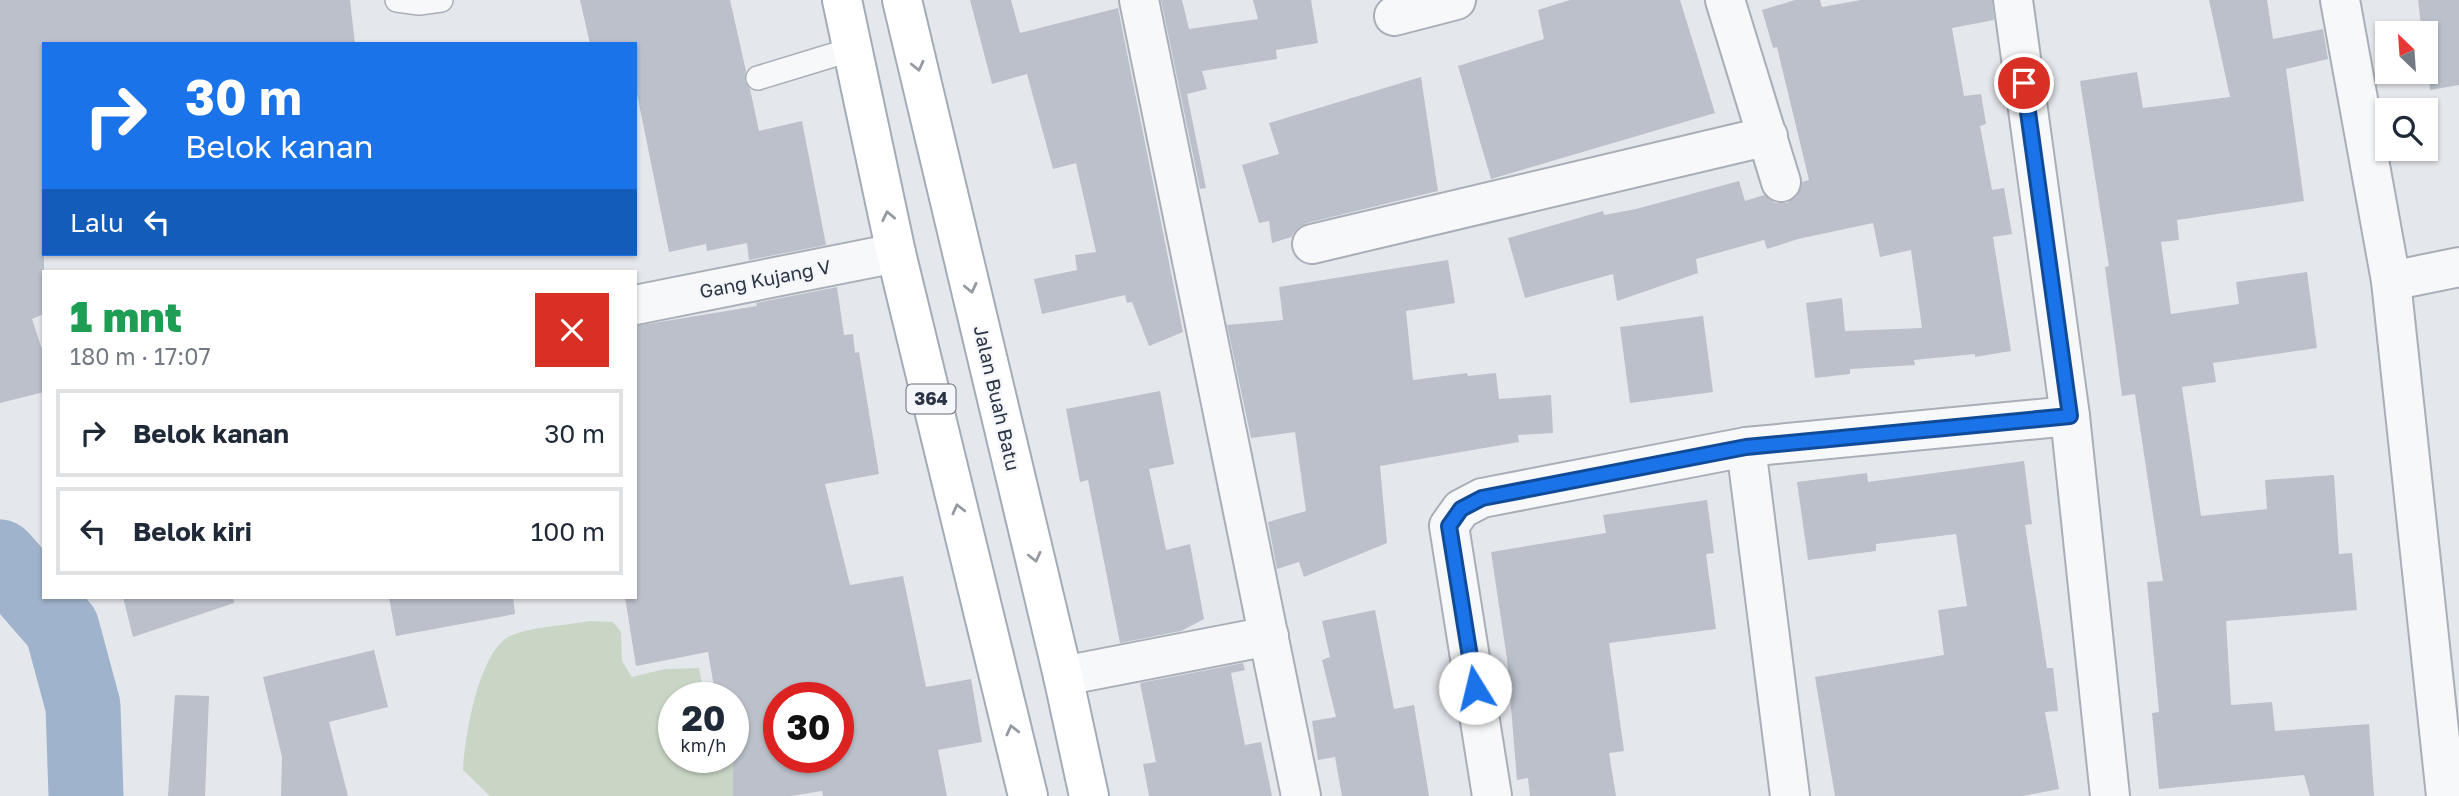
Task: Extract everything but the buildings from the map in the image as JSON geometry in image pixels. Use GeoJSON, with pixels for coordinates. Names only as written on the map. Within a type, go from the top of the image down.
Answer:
{"type":"FeatureCollection","features":[{"type":"Feature","properties":{"kind":"main road","name":"364"},"geometry":{"type":"LineString","coordinates":[[842,0],[896,253],[1028,796]]}},
{"type":"Feature","properties":{"kind":"main road","name":"Jalan Buah Batu"},"geometry":{"type":"LineString","coordinates":[[902,0],[1063,676],[1089,796]]}},
{"type":"Feature","properties":{"kind":"street"},"geometry":{"type":"LineString","coordinates":[[1139,0],[1301,796]]}},
{"type":"Feature","properties":{"kind":"street"},"geometry":{"type":"LineString","coordinates":[[1394,16],[1456,0]]}},
{"type":"Feature","properties":{"kind":"street"},"geometry":{"type":"LineString","coordinates":[[1726,0],[1781,182]]}},
{"type":"Feature","properties":{"kind":"street"},"geometry":{"type":"LineString","coordinates":[[2013,0],[2070,416],[2110,796]]}},
{"type":"Feature","properties":{"kind":"street"},"geometry":{"type":"LineString","coordinates":[[2340,0],[2390,281],[2446,796]]}},
{"type":"Feature","properties":{"kind":"street"},"geometry":{"type":"LineString","coordinates":[[1311,244],[1768,136]]}},
{"type":"Feature","properties":{"kind":"street","name":"Gang Kujang V"},"geometry":{"type":"LineString","coordinates":[[637,304],[896,253]]}},
{"type":"Feature","properties":{"kind":"street"},"geometry":{"type":"LineString","coordinates":[[2390,281],[2459,267]]}},
{"type":"Feature","properties":{"kind":"street"},"geometry":{"type":"LineString","coordinates":[[1492,796],[1449,526],[1461,509],[1482,498],[1746,447],[2070,416]]}},
{"type":"Feature","properties":{"kind":"street"},"geometry":{"type":"LineString","coordinates":[[1746,447],[1790,796]]}},
{"type":"Feature","properties":{"kind":"street"},"geometry":{"type":"LineString","coordinates":[[1063,676],[1269,636]]}},
{"type":"Feature","properties":{"kind":"lane"},"geometry":{"type":"LineString","coordinates":[[397,0],[419,4],[440,0]]}},
{"type":"Feature","properties":{"kind":"lane"},"geometry":{"type":"LineString","coordinates":[[758,78],[853,49]]}},
{"type":"Feature","properties":{"kind":"green space"},"geometry":{"type":"Polygon","coordinates":[[[590,621],[613,622],[621,632],[622,661],[632,677],[665,669],[699,668],[702,682],[658,682],[658,773],[735,773],[738,796],[490,796],[463,770],[475,697],[489,659],[499,645],[510,636],[590,621]]]}},
{"type":"Feature","properties":{"kind":"waterway"},"geometry":{"type":"LineString","coordinates":[[0,557],[62,628],[83,706],[86,796]]}},
{"type":"Feature","properties":{"kind":"route"},"geometry":{"type":"LineString","coordinates":[[1475,688],[1449,526],[1461,509],[1482,498],[1746,447],[2070,416],[2024,83]]}}]}
